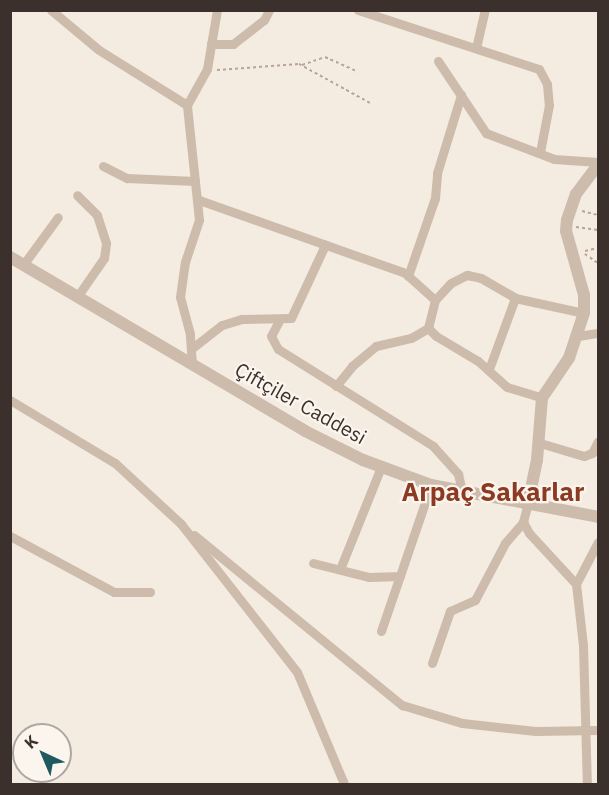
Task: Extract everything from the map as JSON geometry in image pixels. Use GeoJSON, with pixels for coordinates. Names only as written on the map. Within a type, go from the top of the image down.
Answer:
{"type":"FeatureCollection","features":[{"type":"Feature","properties":{"kind":"street"},"geometry":{"type":"LineString","coordinates":[[51,10],[99,50],[187,105]]}},
{"type":"Feature","properties":{"kind":"street"},"geometry":{"type":"LineString","coordinates":[[192,365],[181,290],[199,220],[199,200],[187,105],[207,69],[217,10]]}},
{"type":"Feature","properties":{"kind":"street"},"geometry":{"type":"LineString","coordinates":[[211,44],[234,44],[269,10]]}},
{"type":"Feature","properties":{"kind":"street"},"geometry":{"type":"LineString","coordinates":[[358,10],[533,65],[545,76],[549,105],[540,152]]}},
{"type":"Feature","properties":{"kind":"street"},"geometry":{"type":"LineString","coordinates":[[392,21],[397,10]]}},
{"type":"Feature","properties":{"kind":"street"},"geometry":{"type":"LineString","coordinates":[[476,48],[485,10]]}},
{"type":"Feature","properties":{"kind":"street"},"geometry":{"type":"LineString","coordinates":[[438,61],[486,133],[567,162],[598,163]]}},
{"type":"Feature","properties":{"kind":"street"},"geometry":{"type":"LineString","coordinates":[[408,276],[435,198],[437,172],[461,95]]}},
{"type":"Feature","properties":{"kind":"street"},"geometry":{"type":"LineString","coordinates":[[432,663],[450,611],[475,600],[505,543],[523,522],[540,443],[542,398],[578,336],[584,313],[584,295],[567,225],[570,207],[598,163]]}},
{"type":"Feature","properties":{"kind":"street"},"geometry":{"type":"LineString","coordinates":[[103,166],[127,178],[195,181]]}},
{"type":"Feature","properties":{"kind":"street"},"geometry":{"type":"LineString","coordinates":[[77,195],[97,215],[106,243],[104,258],[77,297]]}},
{"type":"Feature","properties":{"kind":"street"},"geometry":{"type":"LineString","coordinates":[[199,200],[325,245],[381,262],[408,276],[435,300]]}},
{"type":"Feature","properties":{"kind":"street"},"geometry":{"type":"LineString","coordinates":[[24,265],[58,217]]}},
{"type":"Feature","properties":{"kind":"street"},"geometry":{"type":"LineString","coordinates":[[191,349],[222,325],[253,318],[291,318],[325,245]]}},
{"type":"Feature","properties":{"kind":"street","name":"Çiftçiler Caddesi"},"geometry":{"type":"LineString","coordinates":[[10,257],[305,431],[381,467],[431,485],[598,517]]}},
{"type":"Feature","properties":{"kind":"street"},"geometry":{"type":"LineString","coordinates":[[336,387],[376,346],[411,338],[428,328],[435,300],[451,283],[467,275],[481,278],[515,298],[584,313]]}},
{"type":"Feature","properties":{"kind":"street"},"geometry":{"type":"LineString","coordinates":[[489,369],[515,298]]}},
{"type":"Feature","properties":{"kind":"street"},"geometry":{"type":"LineString","coordinates":[[280,319],[271,336],[278,349],[446,456],[458,474],[462,491]]}},
{"type":"Feature","properties":{"kind":"street"},"geometry":{"type":"LineString","coordinates":[[428,328],[489,369],[507,387],[542,398]]}},
{"type":"Feature","properties":{"kind":"street"},"geometry":{"type":"LineString","coordinates":[[578,336],[598,333]]}},
{"type":"Feature","properties":{"kind":"street"},"geometry":{"type":"LineString","coordinates":[[10,400],[115,463],[181,524],[402,705],[462,723],[586,732],[598,730]]}},
{"type":"Feature","properties":{"kind":"street"},"geometry":{"type":"LineString","coordinates":[[540,443],[584,456],[592,453],[598,441]]}},
{"type":"Feature","properties":{"kind":"street"},"geometry":{"type":"LineString","coordinates":[[340,569],[381,467]]}},
{"type":"Feature","properties":{"kind":"street"},"geometry":{"type":"LineString","coordinates":[[381,631],[431,485]]}},
{"type":"Feature","properties":{"kind":"street"},"geometry":{"type":"LineString","coordinates":[[523,522],[540,548],[576,584]]}},
{"type":"Feature","properties":{"kind":"street"},"geometry":{"type":"LineString","coordinates":[[181,524],[297,672],[344,784]]}},
{"type":"Feature","properties":{"kind":"street"},"geometry":{"type":"LineString","coordinates":[[10,536],[114,592],[150,592]]}},
{"type":"Feature","properties":{"kind":"street"},"geometry":{"type":"LineString","coordinates":[[587,784],[583,645],[576,584],[598,542]]}},
{"type":"Feature","properties":{"kind":"street"},"geometry":{"type":"LineString","coordinates":[[313,563],[369,577],[400,576]]}},
{"type":"Feature","properties":{"kind":"path"},"geometry":{"type":"LineString","coordinates":[[301,65],[325,57],[358,72]]}},
{"type":"Feature","properties":{"kind":"path"},"geometry":{"type":"LineString","coordinates":[[207,69],[234,71],[290,63],[301,65],[370,103]]}},
{"type":"Feature","properties":{"kind":"path"},"geometry":{"type":"LineString","coordinates":[[570,207],[598,215]]}},
{"type":"Feature","properties":{"kind":"path"},"geometry":{"type":"LineString","coordinates":[[567,225],[598,230]]}},
{"type":"Feature","properties":{"kind":"path"},"geometry":{"type":"LineString","coordinates":[[598,248],[581,251],[598,263]]}},
{"type":"Feature","properties":{"kind":"district","name":"Arpaç Sakarlar"},"geometry":{"type":"Point","coordinates":[493,492]}}]}
